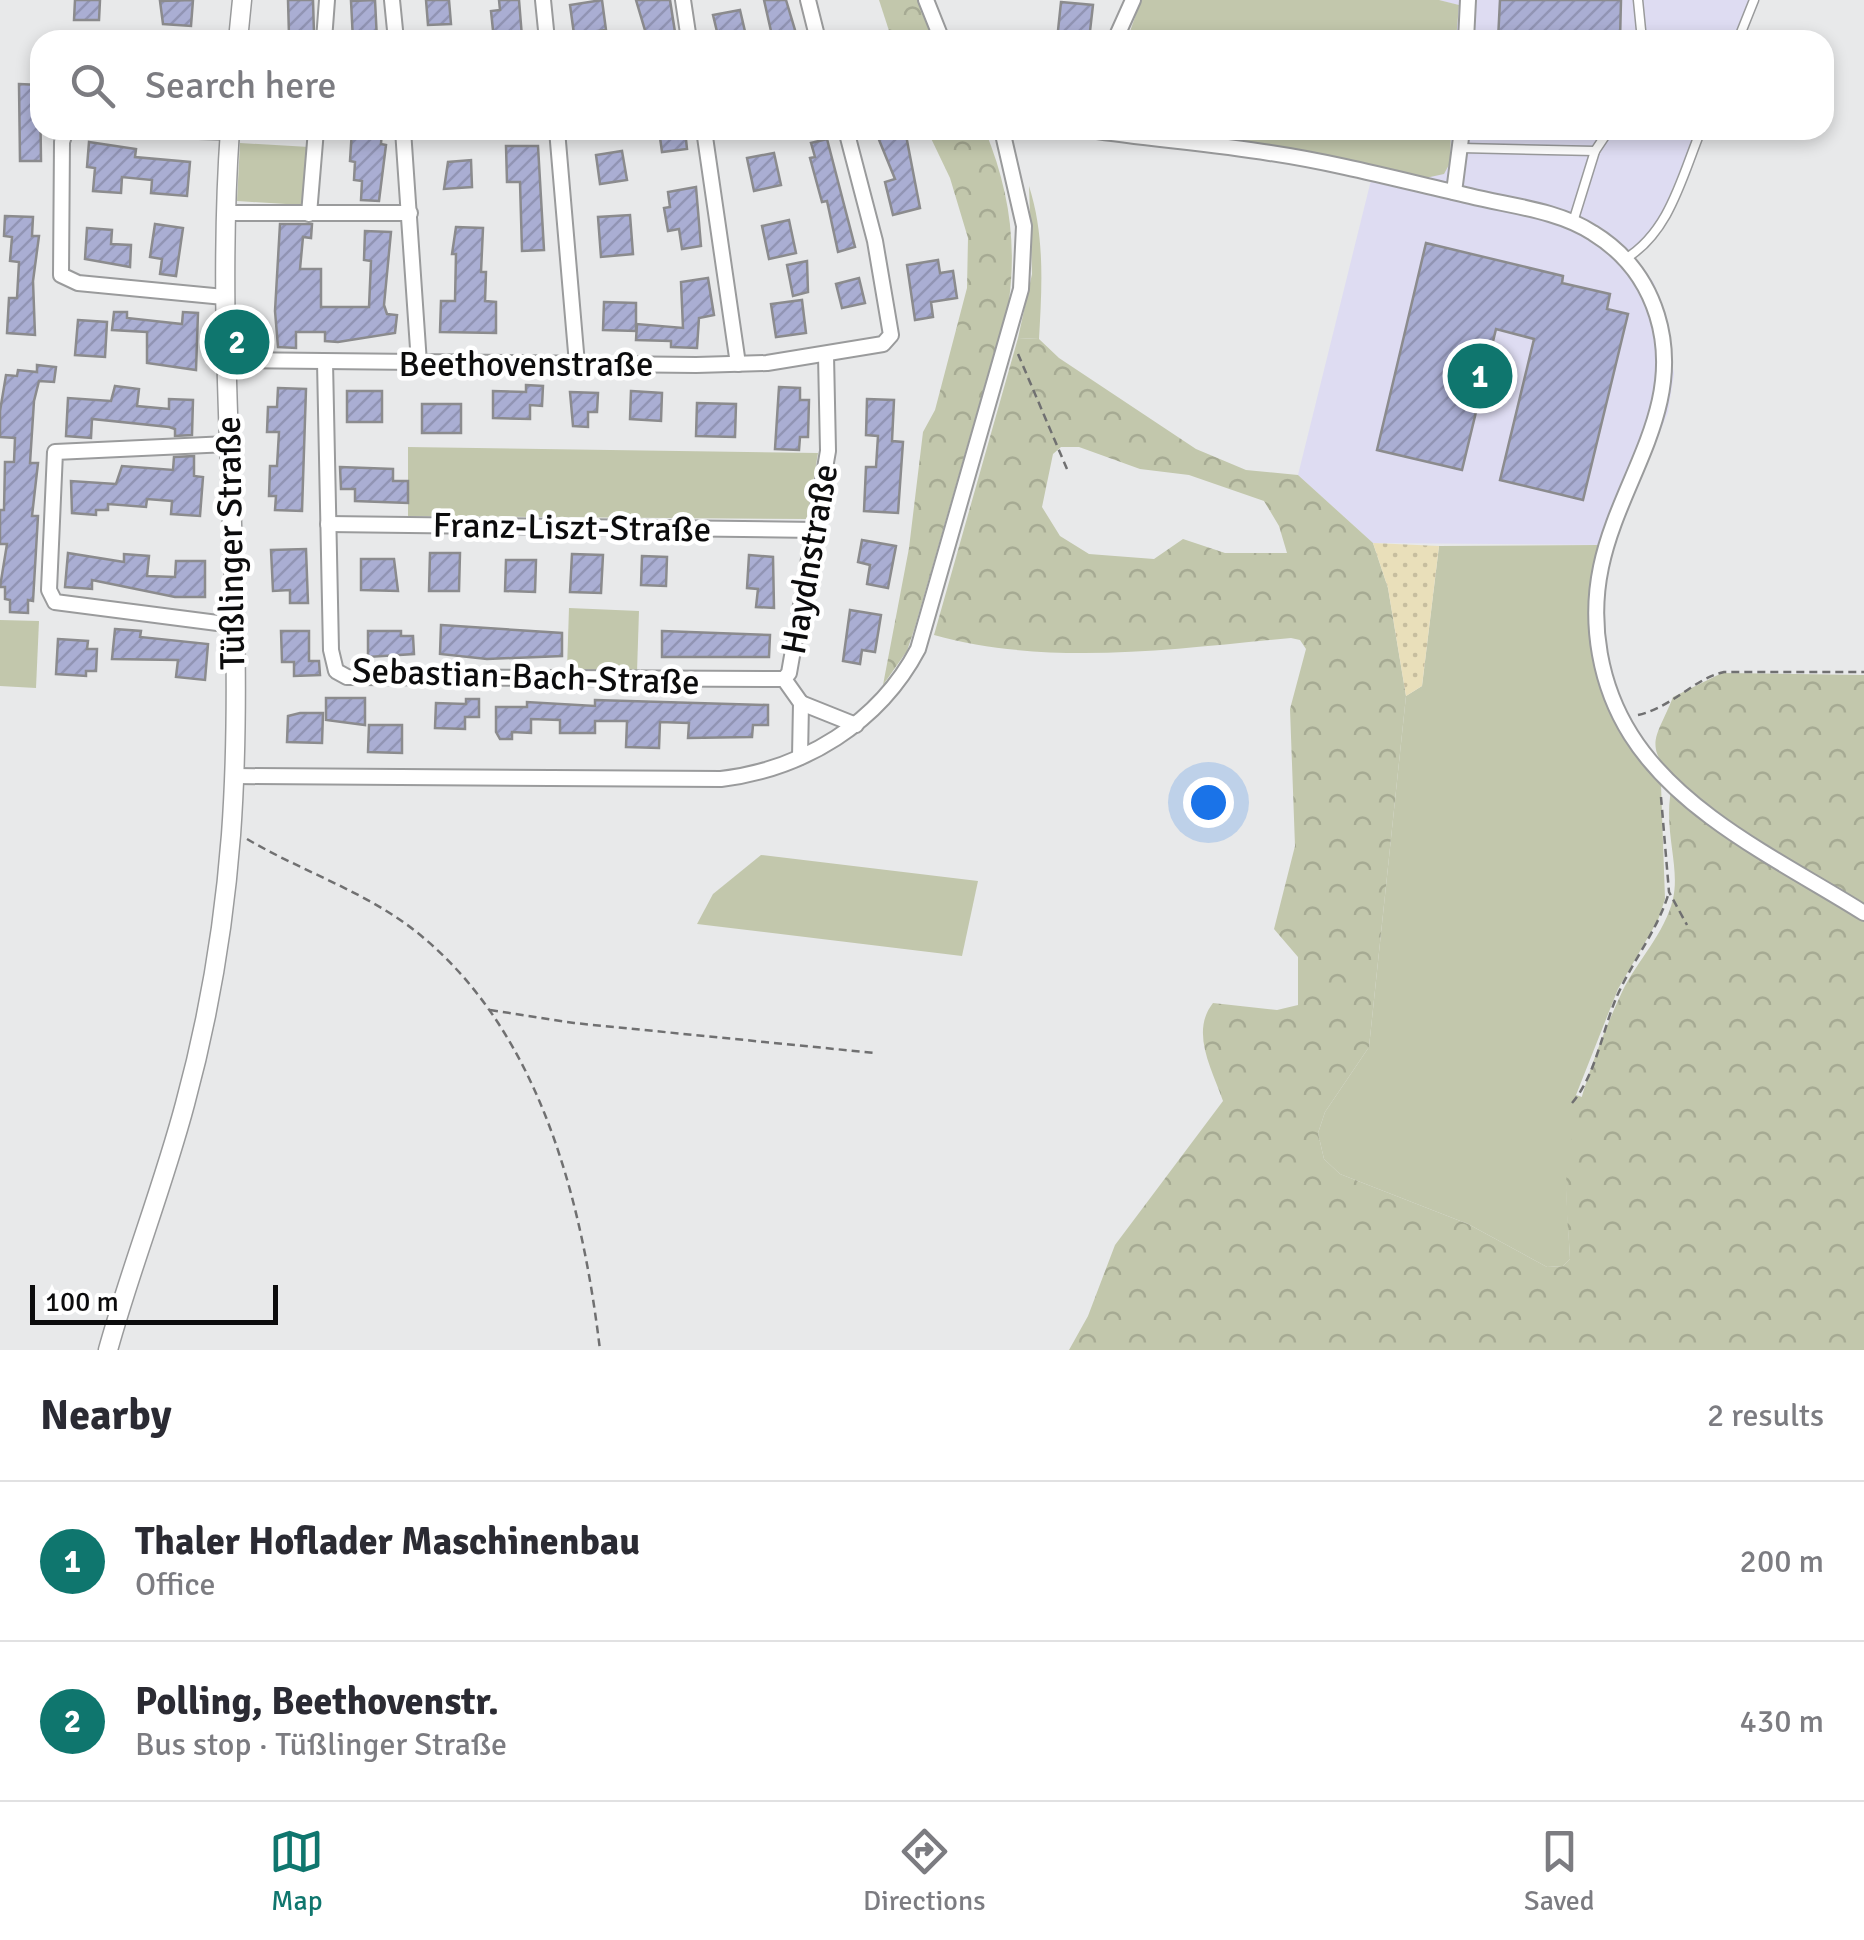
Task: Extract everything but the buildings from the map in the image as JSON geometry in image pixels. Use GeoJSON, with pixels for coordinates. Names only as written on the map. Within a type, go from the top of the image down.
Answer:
{"type":"FeatureCollection","features":[{"type":"Feature","properties":{"kind":"street"},"geometry":{"type":"LineString","coordinates":[[239,30],[242,0]]}},
{"type":"Feature","properties":{"kind":"street"},"geometry":{"type":"LineString","coordinates":[[325,30],[327,0]]}},
{"type":"Feature","properties":{"kind":"street"},"geometry":{"type":"LineString","coordinates":[[392,0],[395,30]]}},
{"type":"Feature","properties":{"kind":"street"},"geometry":{"type":"LineString","coordinates":[[543,0],[546,30]]}},
{"type":"Feature","properties":{"kind":"street"},"geometry":{"type":"LineString","coordinates":[[683,0],[688,30]]}},
{"type":"Feature","properties":{"kind":"street"},"geometry":{"type":"LineString","coordinates":[[808,0],[816,30]]}},
{"type":"Feature","properties":{"kind":"street"},"geometry":{"type":"LineString","coordinates":[[926,0],[938,30]]}},
{"type":"Feature","properties":{"kind":"street"},"geometry":{"type":"LineString","coordinates":[[1120,30],[1133,0]]}},
{"type":"Feature","properties":{"kind":"street"},"geometry":{"type":"LineString","coordinates":[[1466,30],[1468,0]]}},
{"type":"Feature","properties":{"kind":"street"},"geometry":{"type":"LineString","coordinates":[[63,140],[61,275],[78,283],[224,297]]}},
{"type":"Feature","properties":{"kind":"street","name":"Tüßlinger Straße"},"geometry":{"type":"LineString","coordinates":[[108,1350],[202,1038],[225,893],[234,776],[224,297],[230,140]]}},
{"type":"Feature","properties":{"kind":"street"},"geometry":{"type":"LineString","coordinates":[[310,214],[315,140]]}},
{"type":"Feature","properties":{"kind":"street"},"geometry":{"type":"LineString","coordinates":[[404,140],[419,364]]}},
{"type":"Feature","properties":{"kind":"street"},"geometry":{"type":"LineString","coordinates":[[558,140],[577,364]]}},
{"type":"Feature","properties":{"kind":"street"},"geometry":{"type":"LineString","coordinates":[[705,140],[738,364]]}},
{"type":"Feature","properties":{"kind":"street","name":"Beethovenstraße"},"geometry":{"type":"LineString","coordinates":[[225,360],[738,364],[826,356],[883,344],[892,328],[849,140]]}},
{"type":"Feature","properties":{"kind":"street"},"geometry":{"type":"LineString","coordinates":[[234,776],[721,779],[745,776],[800,757],[856,725],[890,694],[918,649],[1021,289],[1024,226],[1004,140]]}},
{"type":"Feature","properties":{"kind":"street"},"geometry":{"type":"LineString","coordinates":[[1169,140],[1271,153],[1572,222],[1625,260],[1646,287],[1654,307],[1665,349],[1666,377],[1656,424],[1613,524],[1601,566],[1596,618],[1603,671],[1622,719],[1665,776],[1701,808],[1864,913]]}},
{"type":"Feature","properties":{"kind":"street"},"geometry":{"type":"LineString","coordinates":[[1454,192],[1461,140]]}},
{"type":"Feature","properties":{"kind":"street"},"geometry":{"type":"LineString","coordinates":[[226,213],[410,213]]}},
{"type":"Feature","properties":{"kind":"street","name":"Haydnstraße"},"geometry":{"type":"LineString","coordinates":[[800,757],[802,703],[784,679],[816,530],[830,426],[826,356]]}},
{"type":"Feature","properties":{"kind":"street","name":"Sebastian-Bach-Straße"},"geometry":{"type":"LineString","coordinates":[[325,362],[330,650],[336,671],[347,677],[784,679]]}},
{"type":"Feature","properties":{"kind":"street"},"geometry":{"type":"LineString","coordinates":[[228,444],[55,452],[49,590],[56,602],[232,625]]}},
{"type":"Feature","properties":{"kind":"street","name":"Franz-Liszt-Straße"},"geometry":{"type":"LineString","coordinates":[[328,524],[816,530]]}},
{"type":"Feature","properties":{"kind":"street"},"geometry":{"type":"LineString","coordinates":[[802,703],[856,725]]}},
{"type":"Feature","properties":{"kind":"lane"},"geometry":{"type":"LineString","coordinates":[[1638,0],[1641,30]]}},
{"type":"Feature","properties":{"kind":"lane"},"geometry":{"type":"LineString","coordinates":[[1742,30],[1754,0]]}},
{"type":"Feature","properties":{"kind":"lane"},"geometry":{"type":"LineString","coordinates":[[1572,222],[1603,140]]}},
{"type":"Feature","properties":{"kind":"lane"},"geometry":{"type":"LineString","coordinates":[[1625,260],[1651,241],[1662,227],[1697,140]]}},
{"type":"Feature","properties":{"kind":"lane"},"geometry":{"type":"LineString","coordinates":[[1461,148],[1595,152]]}},
{"type":"Feature","properties":{"kind":"path"},"geometry":{"type":"LineString","coordinates":[[1007,342],[1022,361],[1040,413],[1068,469]]}},
{"type":"Feature","properties":{"kind":"path"},"geometry":{"type":"LineString","coordinates":[[1622,719],[1671,705],[1705,680],[1724,672],[1864,672]]}},
{"type":"Feature","properties":{"kind":"path"},"geometry":{"type":"LineString","coordinates":[[1665,776],[1661,825],[1669,892],[1687,925]]}},
{"type":"Feature","properties":{"kind":"path"},"geometry":{"type":"LineString","coordinates":[[246,838],[379,906],[412,928],[445,956],[488,1009],[532,1090],[568,1176],[582,1226],[600,1350]]}},
{"type":"Feature","properties":{"kind":"path"},"geometry":{"type":"LineString","coordinates":[[1572,1103],[1585,1088],[1619,992],[1663,912],[1669,892]]}},
{"type":"Feature","properties":{"kind":"path"},"geometry":{"type":"LineString","coordinates":[[488,1009],[556,1021],[875,1053]]}},
{"type":"Feature","properties":{"kind":"shaded area"},"geometry":{"type":"Polygon","coordinates":[[[1439,0],[1751,0],[1738,30],[1457,30],[1458,5],[1439,0]]]}},
{"type":"Feature","properties":{"kind":"shaded area"},"geometry":{"type":"Polygon","coordinates":[[[1451,140],[1693,140],[1655,230],[1631,252],[1654,283],[1662,305],[1674,374],[1668,412],[1614,545],[1373,543],[1298,475],[1374,168],[1450,163],[1451,140]]]}},
{"type":"Feature","properties":{"kind":"green space"},"geometry":{"type":"Polygon","coordinates":[[[879,0],[919,0],[931,30],[889,30],[879,0]]]}},
{"type":"Feature","properties":{"kind":"green space"},"geometry":{"type":"Polygon","coordinates":[[[1141,0],[1439,0],[1459,5],[1457,30],[1130,30],[1141,0]]]}},
{"type":"Feature","properties":{"kind":"green space"},"geometry":{"type":"Polygon","coordinates":[[[932,140],[989,140],[1009,214],[1009,301],[915,627],[907,651],[883,685],[909,548],[923,432],[935,410],[967,288],[968,238],[950,178],[932,140]]]}},
{"type":"Feature","properties":{"kind":"green space"},"geometry":{"type":"Polygon","coordinates":[[[1232,140],[1451,140],[1450,163],[1444,174],[1421,179],[1274,145],[1232,140]]]}},
{"type":"Feature","properties":{"kind":"green space"},"geometry":{"type":"Polygon","coordinates":[[[240,143],[309,147],[306,201],[302,205],[237,201],[240,143]]]}},
{"type":"Feature","properties":{"kind":"green space"},"geometry":{"type":"Polygon","coordinates":[[[1029,186],[1040,243],[1039,339],[1018,338],[1032,274],[1029,186]]]}},
{"type":"Feature","properties":{"kind":"green space"},"geometry":{"type":"Polygon","coordinates":[[[1018,338],[1039,339],[1059,358],[1196,449],[1246,470],[1298,475],[1373,543],[1388,588],[1406,696],[1369,1047],[1325,1112],[1318,1133],[1324,1159],[1340,1174],[1468,1224],[1547,1267],[1563,1266],[1570,1259],[1568,1165],[1577,1115],[1593,1063],[1622,992],[1664,924],[1673,899],[1675,872],[1669,812],[1674,778],[1658,756],[1656,739],[1673,697],[1722,673],[1864,675],[1864,1350],[1069,1350],[1088,1316],[1115,1245],[1223,1101],[1203,1038],[1206,1014],[1213,1003],[1277,1010],[1298,1005],[1298,957],[1274,929],[1295,846],[1290,709],[1306,649],[1300,640],[1291,638],[1157,650],[1067,653],[1022,651],[934,635],[1018,338]],[[1061,447],[1053,454],[1042,507],[1060,536],[1089,554],[1154,559],[1183,539],[1225,553],[1287,553],[1279,526],[1264,501],[1189,475],[1140,469],[1079,447],[1061,447]]]}},
{"type":"Feature","properties":{"kind":"green space"},"geometry":{"type":"Polygon","coordinates":[[[408,447],[818,453],[807,519],[408,516],[408,447]]]}},
{"type":"Feature","properties":{"kind":"green space"},"geometry":{"type":"Polygon","coordinates":[[[1598,545],[1590,611],[1593,642],[1599,672],[1623,730],[1661,785],[1665,899],[1658,920],[1618,989],[1576,1095],[1585,1098],[1566,1189],[1570,1259],[1563,1266],[1547,1267],[1468,1224],[1340,1174],[1324,1159],[1318,1133],[1325,1112],[1369,1047],[1406,696],[1422,686],[1439,546],[1598,545]]]}},
{"type":"Feature","properties":{"kind":"green space"},"geometry":{"type":"Polygon","coordinates":[[[569,608],[639,611],[637,672],[567,669],[569,608]]]}},
{"type":"Feature","properties":{"kind":"green space"},"geometry":{"type":"Polygon","coordinates":[[[0,620],[39,621],[36,688],[0,686],[0,620]]]}},
{"type":"Feature","properties":{"kind":"green space"},"geometry":{"type":"Polygon","coordinates":[[[761,855],[978,881],[962,956],[697,924],[713,894],[761,855]]]}},
{"type":"Feature","properties":{"kind":"sand"},"geometry":{"type":"Polygon","coordinates":[[[1373,543],[1439,546],[1422,686],[1406,696],[1388,588],[1373,543]]]}},
{"type":"Feature","properties":{"kind":"place","name":"Polling, Beethovenstr."},"geometry":{"type":"Point","coordinates":[237,342]}},
{"type":"Feature","properties":{"kind":"place","name":"Thaler Hoflader Maschinenbau"},"geometry":{"type":"Point","coordinates":[1480,376]}}]}
